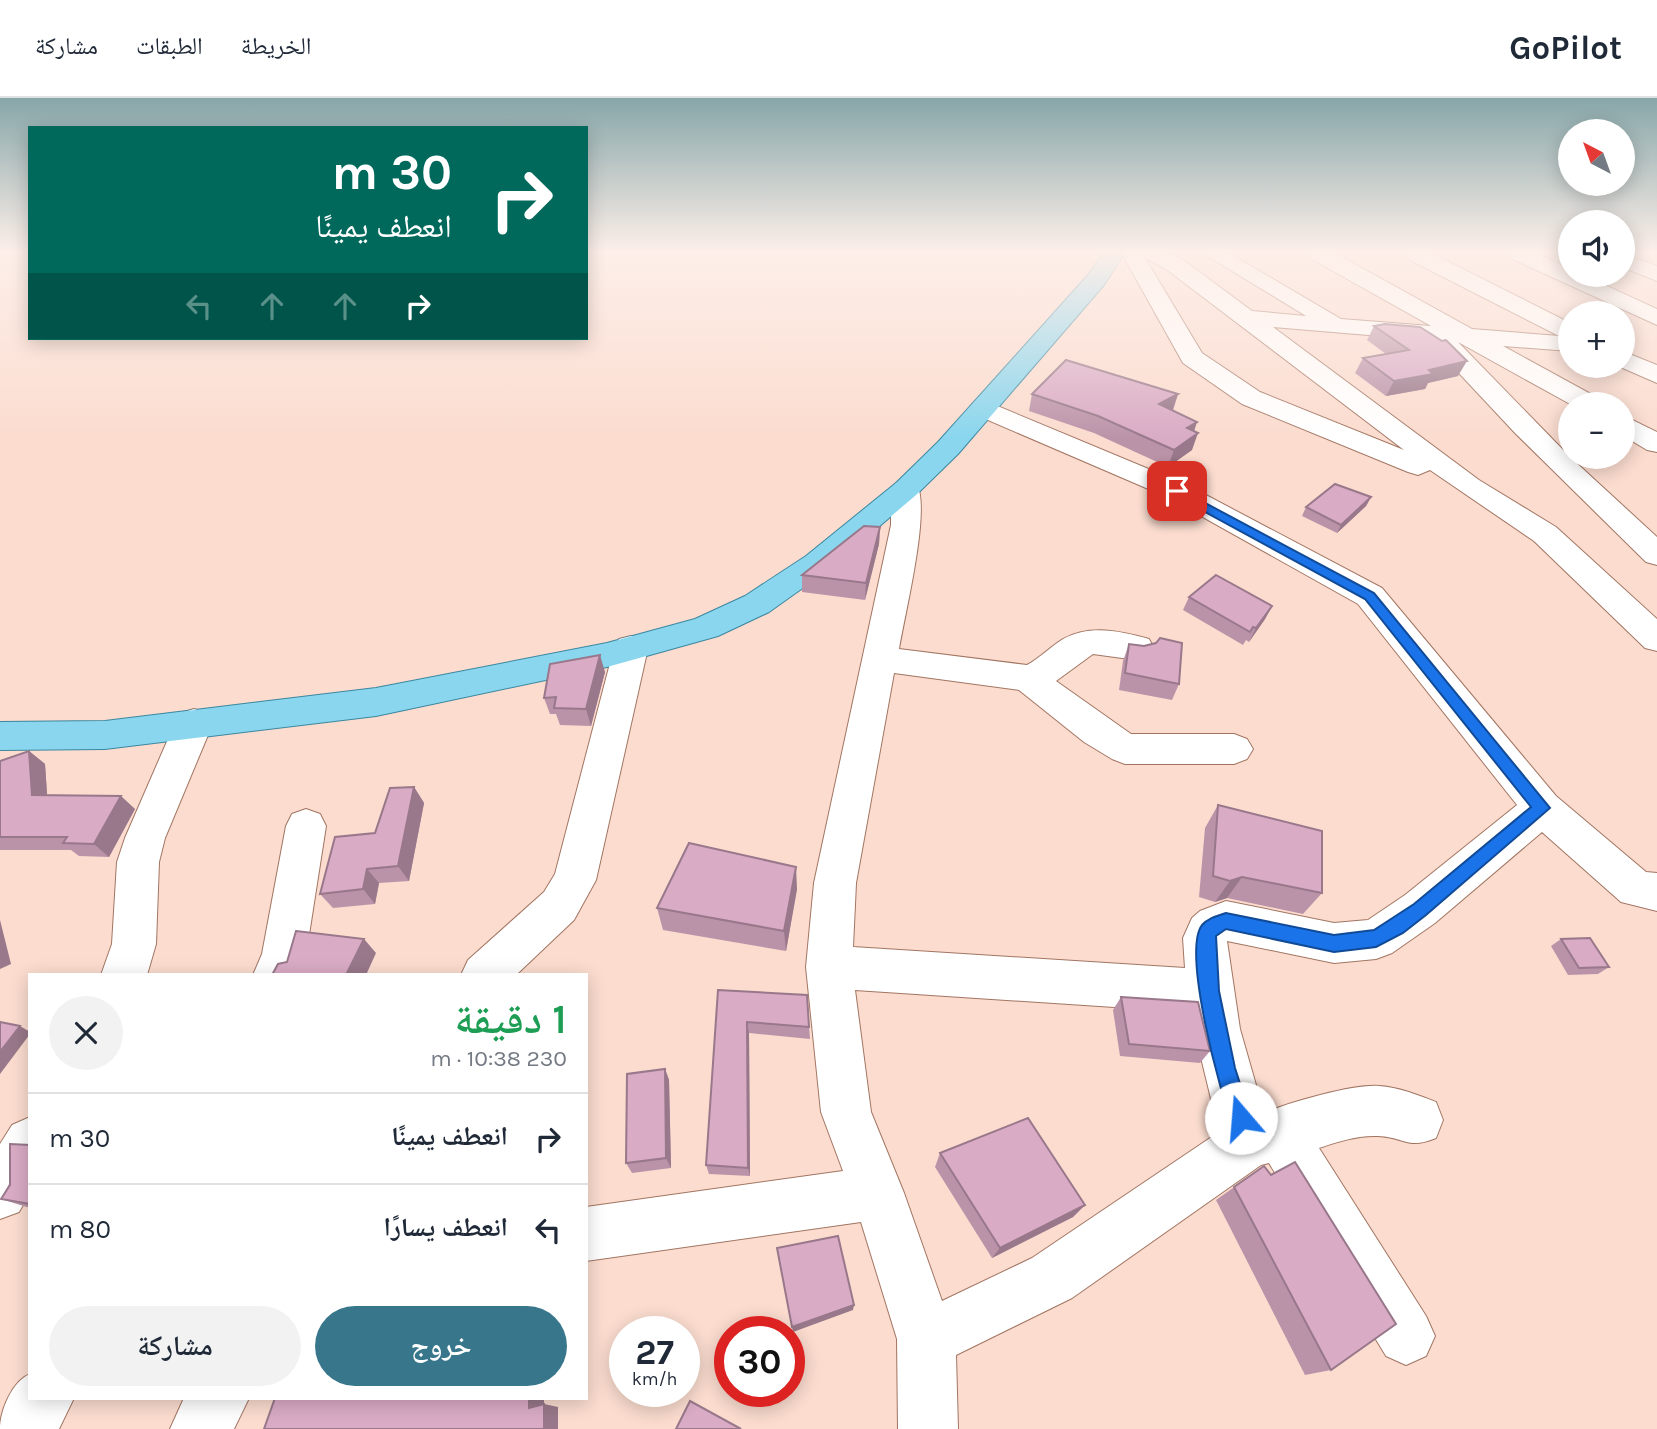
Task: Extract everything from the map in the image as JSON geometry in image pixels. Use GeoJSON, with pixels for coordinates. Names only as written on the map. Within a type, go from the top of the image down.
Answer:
{"type":"FeatureCollection","features":[{"type":"Feature","properties":{"kind":"main road"},"geometry":{"type":"LineString","coordinates":[[0,736],[106,735],[376,702],[631,648],[706,628],[757,604],[817,563],[906,489],[983,408],[1066,314]]}},
{"type":"Feature","properties":{"kind":"street"},"geometry":{"type":"LineString","coordinates":[[1167,314],[1192,358],[1251,398],[1469,486]]}},
{"type":"Feature","properties":{"kind":"street"},"geometry":{"type":"LineString","coordinates":[[1240,314],[1469,486],[1545,534],[1657,639]]}},
{"type":"Feature","properties":{"kind":"street"},"geometry":{"type":"LineString","coordinates":[[1320,314],[1343,327]]}},
{"type":"Feature","properties":{"kind":"street"},"geometry":{"type":"LineString","coordinates":[[1427,314],[1567,392]]}},
{"type":"Feature","properties":{"kind":"street"},"geometry":{"type":"LineString","coordinates":[[1535,314],[1558,326]]}},
{"type":"Feature","properties":{"kind":"street"},"geometry":{"type":"LineString","coordinates":[[1245,318],[1558,343]]}},
{"type":"Feature","properties":{"kind":"street"},"geometry":{"type":"LineString","coordinates":[[1635,336],[1657,329]]}},
{"type":"Feature","properties":{"kind":"street"},"geometry":{"type":"LineString","coordinates":[[1436,334],[1525,427],[1657,555]]}},
{"type":"Feature","properties":{"kind":"street"},"geometry":{"type":"LineString","coordinates":[[1635,364],[1657,375]]}},
{"type":"Feature","properties":{"kind":"street"},"geometry":{"type":"LineString","coordinates":[[983,408],[1177,491],[1370,596],[1542,808],[1636,889],[1657,892]]}},
{"type":"Feature","properties":{"kind":"street"},"geometry":{"type":"LineString","coordinates":[[1635,423],[1657,444]]}},
{"type":"Feature","properties":{"kind":"street"},"geometry":{"type":"LineString","coordinates":[[906,489],[906,525],[835,883],[829,967],[846,1112],[878,1193],[926,1339],[928,1429]]}},
{"type":"Feature","properties":{"kind":"street"},"geometry":{"type":"LineString","coordinates":[[881,659],[1028,678],[1048,671],[1077,647],[1093,642],[1137,649]]}},
{"type":"Feature","properties":{"kind":"street"},"geometry":{"type":"LineString","coordinates":[[486,973],[559,906],[575,880],[631,648]]}},
{"type":"Feature","properties":{"kind":"street"},"geometry":{"type":"LineString","coordinates":[[1028,678],[1097,732],[1125,749],[1234,749]]}},
{"type":"Feature","properties":{"kind":"street"},"geometry":{"type":"LineString","coordinates":[[125,973],[134,944],[138,862],[145,838],[194,723]]}},
{"type":"Feature","properties":{"kind":"street"},"geometry":{"type":"LineString","coordinates":[[1406,1336],[1264,1137],[1225,1068],[1209,991],[1205,941],[1208,931],[1226,921],[1334,943],[1376,939],[1420,909],[1542,808]]}},
{"type":"Feature","properties":{"kind":"street"},"geometry":{"type":"LineString","coordinates":[[277,973],[284,954],[306,826]]}},
{"type":"Feature","properties":{"kind":"street"},"geometry":{"type":"LineString","coordinates":[[829,967],[1209,991]]}},
{"type":"Feature","properties":{"kind":"street"},"geometry":{"type":"LineString","coordinates":[[926,1339],[1052,1278],[1264,1137],[1345,1115],[1378,1111],[1418,1119]]}},
{"type":"Feature","properties":{"kind":"street"},"geometry":{"type":"LineString","coordinates":[[0,1193],[28,1146]]}},
{"type":"Feature","properties":{"kind":"street"},"geometry":{"type":"LineString","coordinates":[[588,1234],[878,1193]]}},
{"type":"Feature","properties":{"kind":"street"},"geometry":{"type":"LineString","coordinates":[[25,1429],[43,1400]]}},
{"type":"Feature","properties":{"kind":"street"},"geometry":{"type":"LineString","coordinates":[[200,1429],[218,1400]]}},
{"type":"Feature","properties":{"kind":"building"},"geometry":{"type":"Polygon","coordinates":[[[1385,324],[1420,327],[1442,341],[1446,340],[1467,361],[1429,370],[1433,374],[1394,381],[1363,358],[1409,350],[1374,326],[1385,324]]]}},
{"type":"Feature","properties":{"kind":"building"},"geometry":{"type":"Polygon","coordinates":[[[1066,360],[1178,394],[1159,404],[1197,422],[1187,428],[1198,433],[1174,450],[1098,416],[1032,394],[1066,360]]]}},
{"type":"Feature","properties":{"kind":"building"},"geometry":{"type":"Polygon","coordinates":[[[1335,484],[1371,497],[1341,525],[1306,507],[1335,484]]]}},
{"type":"Feature","properties":{"kind":"building"},"geometry":{"type":"Polygon","coordinates":[[[864,526],[880,527],[866,583],[802,575],[864,526]]]}},
{"type":"Feature","properties":{"kind":"building"},"geometry":{"type":"Polygon","coordinates":[[[1216,575],[1272,606],[1256,628],[1253,627],[1250,632],[1189,597],[1216,575]]]}},
{"type":"Feature","properties":{"kind":"building"},"geometry":{"type":"Polygon","coordinates":[[[1160,638],[1182,643],[1179,684],[1125,673],[1129,644],[1144,646],[1156,643],[1160,638]]]}},
{"type":"Feature","properties":{"kind":"building"},"geometry":{"type":"Polygon","coordinates":[[[600,655],[586,709],[554,708],[556,697],[544,698],[550,664],[600,655]]]}},
{"type":"Feature","properties":{"kind":"building"},"geometry":{"type":"Polygon","coordinates":[[[29,751],[32,795],[121,796],[94,844],[63,843],[67,837],[0,837],[0,761],[29,751]]]}},
{"type":"Feature","properties":{"kind":"building"},"geometry":{"type":"Polygon","coordinates":[[[414,787],[398,866],[367,869],[363,889],[320,894],[335,837],[375,833],[390,788],[414,787]]]}},
{"type":"Feature","properties":{"kind":"building"},"geometry":{"type":"Polygon","coordinates":[[[1218,805],[1322,831],[1322,893],[1242,877],[1230,881],[1213,876],[1218,805]]]}},
{"type":"Feature","properties":{"kind":"building"},"geometry":{"type":"Polygon","coordinates":[[[689,843],[796,867],[784,931],[657,908],[689,843]]]}},
{"type":"Feature","properties":{"kind":"building"},"geometry":{"type":"Polygon","coordinates":[[[296,931],[364,939],[347,973],[273,973],[278,964],[287,962],[296,931]]]}},
{"type":"Feature","properties":{"kind":"building"},"geometry":{"type":"Polygon","coordinates":[[[1590,938],[1609,967],[1579,968],[1561,939],[1590,938]]]}},
{"type":"Feature","properties":{"kind":"building"},"geometry":{"type":"Polygon","coordinates":[[[718,990],[807,995],[809,1027],[747,1022],[748,1168],[706,1165],[718,990]]]}},
{"type":"Feature","properties":{"kind":"building"},"geometry":{"type":"Polygon","coordinates":[[[1121,997],[1198,1002],[1210,1051],[1129,1044],[1121,997]]]}},
{"type":"Feature","properties":{"kind":"building"},"geometry":{"type":"Polygon","coordinates":[[[0,1022],[20,1026],[0,1052],[0,1022]]]}},
{"type":"Feature","properties":{"kind":"building"},"geometry":{"type":"Polygon","coordinates":[[[665,1069],[666,1158],[626,1163],[627,1074],[665,1069]]]}},
{"type":"Feature","properties":{"kind":"building"},"geometry":{"type":"Polygon","coordinates":[[[1028,1118],[1085,1205],[1000,1248],[940,1153],[1028,1118]]]}},
{"type":"Feature","properties":{"kind":"building"},"geometry":{"type":"Polygon","coordinates":[[[10,1144],[28,1145],[28,1204],[1,1199],[10,1185],[10,1144]]]}},
{"type":"Feature","properties":{"kind":"building"},"geometry":{"type":"Polygon","coordinates":[[[1295,1162],[1396,1324],[1331,1370],[1234,1187],[1264,1166],[1271,1175],[1295,1162]]]}},
{"type":"Feature","properties":{"kind":"building"},"geometry":{"type":"Polygon","coordinates":[[[838,1236],[854,1305],[805,1322],[805,1316],[790,1316],[777,1248],[838,1236]]]}},
{"type":"Feature","properties":{"kind":"building"},"geometry":{"type":"Polygon","coordinates":[[[274,1400],[529,1400],[529,1408],[544,1404],[544,1429],[264,1429],[274,1400]]]}},
{"type":"Feature","properties":{"kind":"building"},"geometry":{"type":"Polygon","coordinates":[[[700,1406],[741,1429],[676,1429],[687,1407],[700,1406]]]}},
{"type":"Feature","properties":{"kind":"route"},"geometry":{"type":"LineString","coordinates":[[1177,491],[1370,596],[1542,808],[1420,909],[1376,939],[1334,943],[1226,921],[1208,931],[1205,941],[1209,991],[1225,1068],[1241,1118]]}}]}
